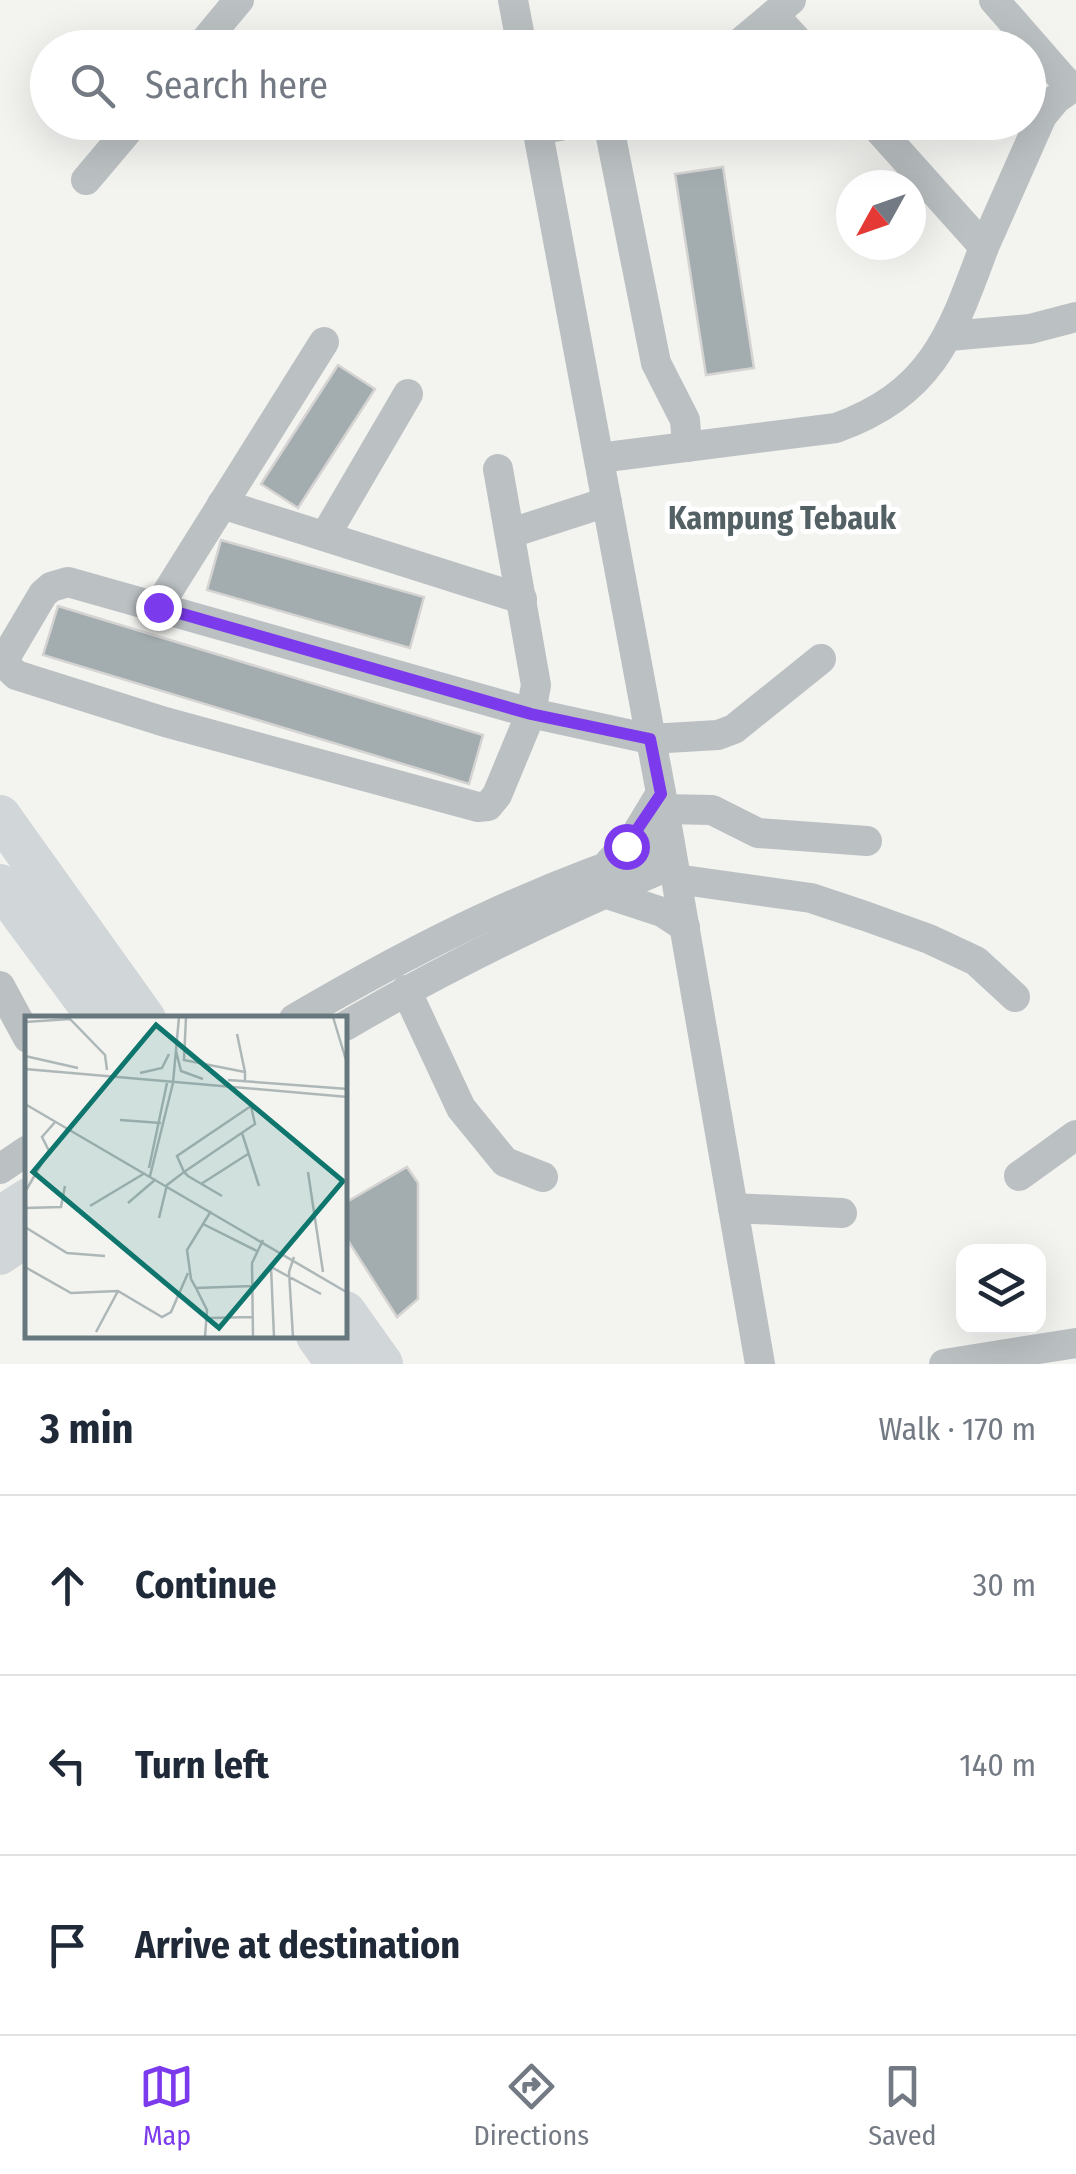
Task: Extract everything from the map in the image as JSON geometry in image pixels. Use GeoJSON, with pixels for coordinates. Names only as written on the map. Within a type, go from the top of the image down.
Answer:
{"type":"FeatureCollection","features":[{"type":"Feature","properties":{"kind":"highway"},"geometry":{"type":"LineString","coordinates":[[0,816],[78,957],[98,1016]]}},
{"type":"Feature","properties":{"kind":"highway"},"geometry":{"type":"LineString","coordinates":[[0,885],[142,1016]]}},
{"type":"Feature","properties":{"kind":"highway"},"geometry":{"type":"LineString","coordinates":[[78,957],[86,1016]]}},
{"type":"Feature","properties":{"kind":"highway"},"geometry":{"type":"LineString","coordinates":[[78,957],[162,1016]]}},
{"type":"Feature","properties":{"kind":"highway"},"geometry":{"type":"LineString","coordinates":[[348,1316],[382,1364]]}},
{"type":"Feature","properties":{"kind":"highway"},"geometry":{"type":"LineString","coordinates":[[319,1339],[336,1364]]}},
{"type":"Feature","properties":{"kind":"main road"},"geometry":{"type":"LineString","coordinates":[[0,1215],[25,1199]]}},
{"type":"Feature","properties":{"kind":"main road"},"geometry":{"type":"LineString","coordinates":[[0,1256],[25,1239]]}},
{"type":"Feature","properties":{"kind":"street"},"geometry":{"type":"LineString","coordinates":[[214,30],[240,0]]}},
{"type":"Feature","properties":{"kind":"street"},"geometry":{"type":"LineString","coordinates":[[513,0],[519,30]]}},
{"type":"Feature","properties":{"kind":"street"},"geometry":{"type":"LineString","coordinates":[[994,0],[1022,30]]}},
{"type":"Feature","properties":{"kind":"street"},"geometry":{"type":"LineString","coordinates":[[756,30],[783,7],[795,30]]}},
{"type":"Feature","properties":{"kind":"street"},"geometry":{"type":"LineString","coordinates":[[1046,56],[1074,86],[1046,112]]}},
{"type":"Feature","properties":{"kind":"street"},"geometry":{"type":"LineString","coordinates":[[86,180],[120,140]]}},
{"type":"Feature","properties":{"kind":"street"},"geometry":{"type":"LineString","coordinates":[[540,140],[685,927],[760,1364]]}},
{"type":"Feature","properties":{"kind":"street"},"geometry":{"type":"LineString","coordinates":[[612,140],[656,363],[685,420],[687,447]]}},
{"type":"Feature","properties":{"kind":"street"},"geometry":{"type":"LineString","coordinates":[[888,140],[984,247]]}},
{"type":"Feature","properties":{"kind":"street"},"geometry":{"type":"LineString","coordinates":[[599,458],[836,428],[856,421],[905,391],[923,375],[950,336],[1031,140]]}},
{"type":"Feature","properties":{"kind":"street"},"geometry":{"type":"LineString","coordinates":[[950,336],[1030,329],[1076,317]]}},
{"type":"Feature","properties":{"kind":"street"},"geometry":{"type":"LineString","coordinates":[[158,607],[324,342]]}},
{"type":"Feature","properties":{"kind":"street"},"geometry":{"type":"LineString","coordinates":[[324,536],[408,394]]}},
{"type":"Feature","properties":{"kind":"street"},"geometry":{"type":"LineString","coordinates":[[498,469],[536,685],[531,714],[497,795],[488,806],[478,807],[183,727],[8,670],[6,655],[42,594],[68,582],[531,714],[650,739],[718,734],[734,729],[822,658]]}},
{"type":"Feature","properties":{"kind":"street"},"geometry":{"type":"LineString","coordinates":[[512,534],[607,502]]}},
{"type":"Feature","properties":{"kind":"street"},"geometry":{"type":"LineString","coordinates":[[222,504],[522,599]]}},
{"type":"Feature","properties":{"kind":"street"},"geometry":{"type":"LineString","coordinates":[[662,801],[712,810],[758,833],[867,841]]}},
{"type":"Feature","properties":{"kind":"street"},"geometry":{"type":"LineString","coordinates":[[348,1024],[606,879],[662,801]]}},
{"type":"Feature","properties":{"kind":"street"},"geometry":{"type":"LineString","coordinates":[[299,1016],[403,955],[472,921],[606,879],[673,863],[811,898],[929,939],[976,961],[1015,996]]}},
{"type":"Feature","properties":{"kind":"street"},"geometry":{"type":"LineString","coordinates":[[606,879],[685,927]]}},
{"type":"Feature","properties":{"kind":"street"},"geometry":{"type":"LineString","coordinates":[[0,986],[25,1030]]}},
{"type":"Feature","properties":{"kind":"street"},"geometry":{"type":"LineString","coordinates":[[406,990],[461,1108],[505,1162],[543,1178]]}},
{"type":"Feature","properties":{"kind":"street"},"geometry":{"type":"LineString","coordinates":[[1020,1176],[1076,1136]]}},
{"type":"Feature","properties":{"kind":"street"},"geometry":{"type":"LineString","coordinates":[[0,1169],[25,1152]]}},
{"type":"Feature","properties":{"kind":"street"},"geometry":{"type":"LineString","coordinates":[[733,1208],[842,1213]]}},
{"type":"Feature","properties":{"kind":"street"},"geometry":{"type":"LineString","coordinates":[[944,1364],[1076,1343]]}},
{"type":"Feature","properties":{"kind":"building"},"geometry":{"type":"Polygon","coordinates":[[[723,167],[754,368],[706,375],[675,174],[723,167]]]}},
{"type":"Feature","properties":{"kind":"building"},"geometry":{"type":"Polygon","coordinates":[[[338,365],[375,389],[298,508],[261,484],[338,365]]]}},
{"type":"Feature","properties":{"kind":"building"},"geometry":{"type":"Polygon","coordinates":[[[221,540],[424,597],[410,648],[207,590],[221,540]]]}},
{"type":"Feature","properties":{"kind":"building"},"geometry":{"type":"Polygon","coordinates":[[[58,606],[483,735],[469,784],[43,655],[58,606]]]}},
{"type":"Feature","properties":{"kind":"building"},"geometry":{"type":"Polygon","coordinates":[[[407,1167],[418,1183],[418,1299],[397,1317],[348,1241],[348,1201],[407,1167]]]}},
{"type":"Feature","properties":{"kind":"district","name":"Kampung Tebauk"},"geometry":{"type":"Point","coordinates":[782,518]}},
{"type":"Feature","properties":{"kind":"route"},"geometry":{"type":"LineString","coordinates":[[158,607],[531,714],[650,739],[661,794],[626,846]]}}]}
